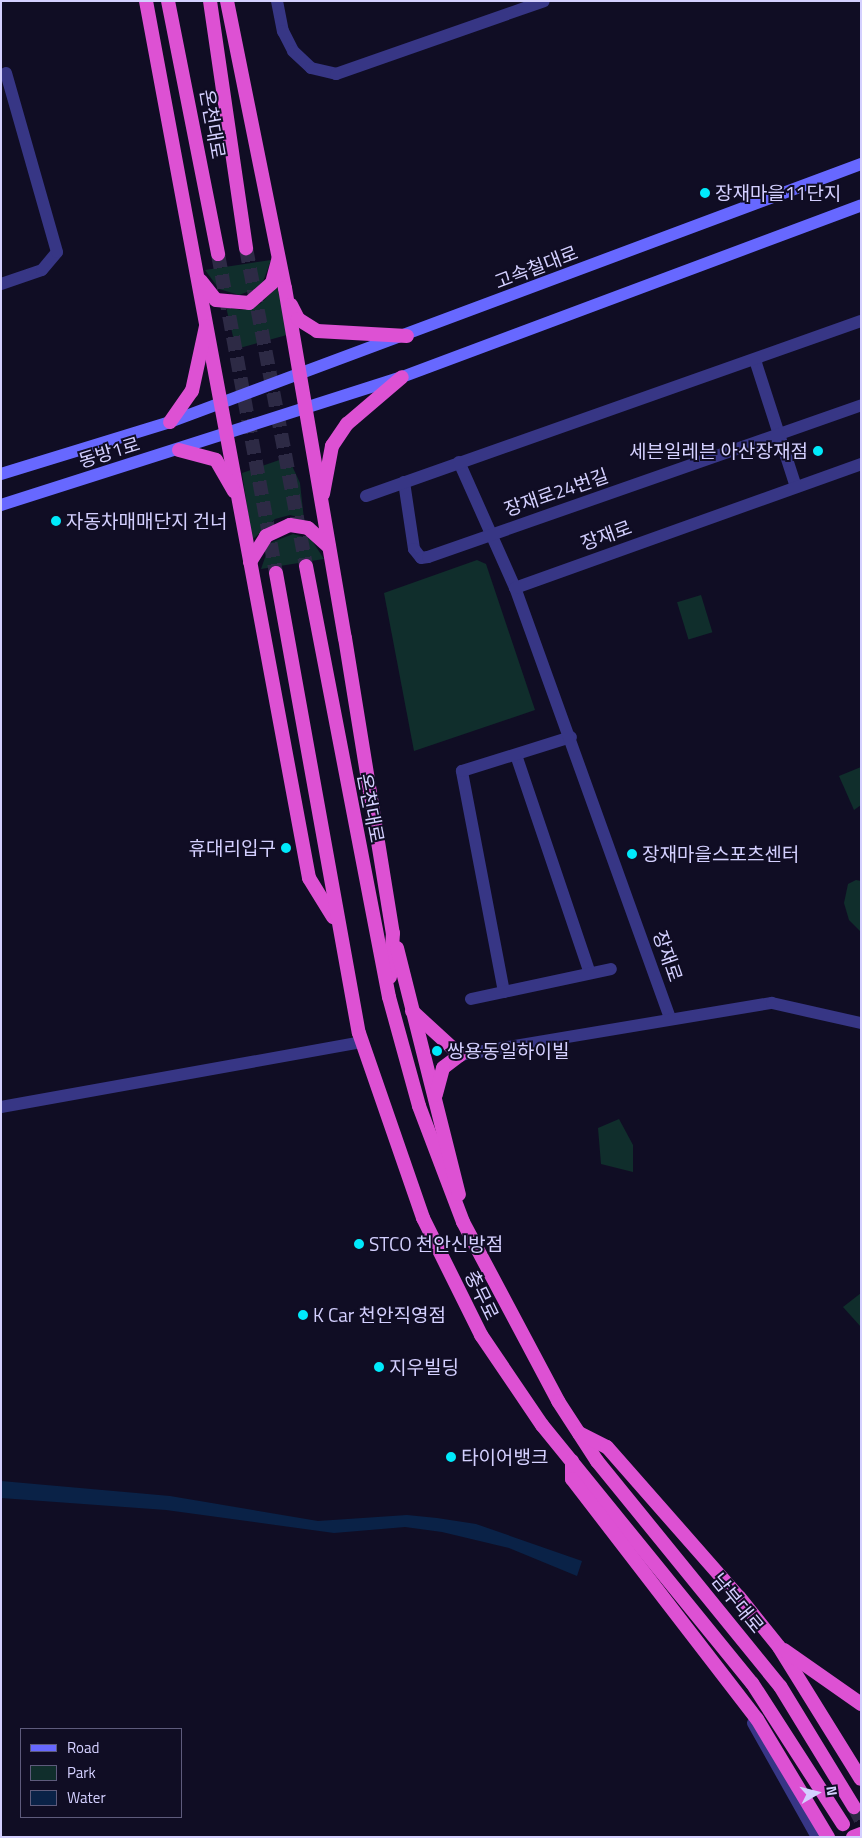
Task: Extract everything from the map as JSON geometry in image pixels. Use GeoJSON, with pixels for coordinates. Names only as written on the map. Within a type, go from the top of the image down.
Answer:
{"type":"FeatureCollection","features":[{"type":"Feature","properties":{"kind":"highway"},"geometry":{"type":"LineString","coordinates":[[146,1],[198,276],[208,315],[250,562],[309,878],[337,924]]}},
{"type":"Feature","properties":{"kind":"highway","name":"온천대로"},"geometry":{"type":"LineString","coordinates":[[168,1],[218,254]]}},
{"type":"Feature","properties":{"kind":"highway","name":"온천대로"},"geometry":{"type":"LineString","coordinates":[[210,1],[246,248]]}},
{"type":"Feature","properties":{"kind":"highway"},"geometry":{"type":"LineString","coordinates":[[227,1],[285,288],[393,933],[436,1106],[454,1161],[463,1222]]}},
{"type":"Feature","properties":{"kind":"highway"},"geometry":{"type":"LineString","coordinates":[[198,276],[216,300],[249,302],[272,283],[279,258]]}},
{"type":"Feature","properties":{"kind":"highway"},"geometry":{"type":"LineString","coordinates":[[285,288],[298,319],[317,331],[407,336]]}},
{"type":"Feature","properties":{"kind":"highway"},"geometry":{"type":"LineString","coordinates":[[170,422],[192,391],[208,315]]}},
{"type":"Feature","properties":{"kind":"highway"},"geometry":{"type":"LineString","coordinates":[[322,512],[332,446],[347,424],[402,378]]}},
{"type":"Feature","properties":{"kind":"highway"},"geometry":{"type":"LineString","coordinates":[[179,450],[216,460],[232,485],[243,520]]}},
{"type":"Feature","properties":{"kind":"highway"},"geometry":{"type":"LineString","coordinates":[[250,562],[266,536],[290,525],[308,528],[329,547]]}},
{"type":"Feature","properties":{"kind":"highway","name":"온천대로"},"geometry":{"type":"LineString","coordinates":[[306,566],[389,998],[404,1055]]}},
{"type":"Feature","properties":{"kind":"highway"},"geometry":{"type":"LineString","coordinates":[[276,573],[337,924],[361,1042]]}},
{"type":"Feature","properties":{"kind":"highway"},"geometry":{"type":"LineString","coordinates":[[389,998],[393,933]]}},
{"type":"Feature","properties":{"kind":"highway"},"geometry":{"type":"LineString","coordinates":[[411,1010],[460,1055],[443,1068],[436,1086],[436,1106]]}},
{"type":"Feature","properties":{"kind":"highway","name":"충무로"},"geometry":{"type":"LineString","coordinates":[[361,1042],[423,1218],[481,1335],[572,1461]]}},
{"type":"Feature","properties":{"kind":"highway","name":"충무로"},"geometry":{"type":"LineString","coordinates":[[404,1055],[463,1222],[515,1324],[579,1432]]}},
{"type":"Feature","properties":{"kind":"highway"},"geometry":{"type":"LineString","coordinates":[[579,1432],[607,1447],[779,1647],[861,1779]]}},
{"type":"Feature","properties":{"kind":"highway","name":"남부대로"},"geometry":{"type":"LineString","coordinates":[[579,1432],[597,1461],[780,1686],[854,1807]]}},
{"type":"Feature","properties":{"kind":"highway"},"geometry":{"type":"LineString","coordinates":[[572,1461],[572,1478],[740,1696],[822,1833],[841,1830]]}},
{"type":"Feature","properties":{"kind":"highway","name":"남부대로"},"geometry":{"type":"LineString","coordinates":[[572,1461],[773,1711],[841,1830]]}},
{"type":"Feature","properties":{"kind":"highway"},"geometry":{"type":"LineString","coordinates":[[779,1647],[861,1704]]}},
{"type":"Feature","properties":{"kind":"highway"},"geometry":{"type":"LineString","coordinates":[[853,1837],[861,1834]]}},
{"type":"Feature","properties":{"kind":"main road","name":"고속철대로"},"geometry":{"type":"LineString","coordinates":[[223,402],[407,336],[861,164]]}},
{"type":"Feature","properties":{"kind":"main road"},"geometry":{"type":"LineString","coordinates":[[228,435],[402,378],[861,205]]}},
{"type":"Feature","properties":{"kind":"main road","name":"동방1로"},"geometry":{"type":"LineString","coordinates":[[1,474],[170,422],[223,402]]}},
{"type":"Feature","properties":{"kind":"main road","name":"동방1로"},"geometry":{"type":"LineString","coordinates":[[1,505],[228,435]]}},
{"type":"Feature","properties":{"kind":"street"},"geometry":{"type":"LineString","coordinates":[[277,1],[283,30],[293,50],[311,68],[336,74],[544,1]]}},
{"type":"Feature","properties":{"kind":"street"},"geometry":{"type":"LineString","coordinates":[[1,284],[42,270],[57,252],[6,73]]}},
{"type":"Feature","properties":{"kind":"street"},"geometry":{"type":"LineString","coordinates":[[366,496],[861,322]]}},
{"type":"Feature","properties":{"kind":"street"},"geometry":{"type":"LineString","coordinates":[[755,360],[796,487]]}},
{"type":"Feature","properties":{"kind":"street","name":"장재로24번길"},"geometry":{"type":"LineString","coordinates":[[404,482],[416,556],[428,557],[861,406]]}},
{"type":"Feature","properties":{"kind":"street"},"geometry":{"type":"LineString","coordinates":[[459,462],[515,588]]}},
{"type":"Feature","properties":{"kind":"street","name":"장재로"},"geometry":{"type":"LineString","coordinates":[[670,1018],[571,737],[515,588],[861,464]]}},
{"type":"Feature","properties":{"kind":"street"},"geometry":{"type":"LineString","coordinates":[[504,992],[462,772],[571,737]]}},
{"type":"Feature","properties":{"kind":"street"},"geometry":{"type":"LineString","coordinates":[[516,755],[590,974]]}},
{"type":"Feature","properties":{"kind":"street"},"geometry":{"type":"LineString","coordinates":[[471,998],[611,969]]}},
{"type":"Feature","properties":{"kind":"street"},"geometry":{"type":"LineString","coordinates":[[460,1055],[670,1018],[772,1003],[861,1023]]}},
{"type":"Feature","properties":{"kind":"street"},"geometry":{"type":"LineString","coordinates":[[1,1107],[361,1042]]}},
{"type":"Feature","properties":{"kind":"green space"},"geometry":{"type":"Polygon","coordinates":[[[271,260],[261,287],[239,295],[219,289],[205,270],[271,260]]]}},
{"type":"Feature","properties":{"kind":"green space"},"geometry":{"type":"Polygon","coordinates":[[[279,285],[287,335],[236,349],[226,307],[242,310],[260,304],[279,285]]]}},
{"type":"Feature","properties":{"kind":"green space"},"geometry":{"type":"Polygon","coordinates":[[[288,457],[300,483],[304,519],[290,515],[275,519],[252,540],[242,473],[288,457]]]}},
{"type":"Feature","properties":{"kind":"green space"},"geometry":{"type":"Polygon","coordinates":[[[293,534],[311,539],[324,559],[261,569],[270,543],[293,534]]]}},
{"type":"Feature","properties":{"kind":"green space"},"geometry":{"type":"Polygon","coordinates":[[[477,560],[486,564],[535,710],[414,751],[384,593],[477,560]]]}},
{"type":"Feature","properties":{"kind":"green space"},"geometry":{"type":"Polygon","coordinates":[[[701,595],[712,632],[688,640],[677,602],[701,595]]]}},
{"type":"Feature","properties":{"kind":"green space"},"geometry":{"type":"Polygon","coordinates":[[[861,767],[861,805],[854,810],[839,776],[861,767]]]}},
{"type":"Feature","properties":{"kind":"green space"},"geometry":{"type":"Polygon","coordinates":[[[856,880],[861,881],[861,932],[849,920],[844,903],[848,884],[856,880]]]}},
{"type":"Feature","properties":{"kind":"green space"},"geometry":{"type":"Polygon","coordinates":[[[619,1119],[633,1145],[633,1172],[601,1164],[598,1128],[619,1119]]]}},
{"type":"Feature","properties":{"kind":"green space"},"geometry":{"type":"Polygon","coordinates":[[[861,1293],[861,1327],[843,1307],[861,1293]]]}},
{"type":"Feature","properties":{"kind":"water"},"geometry":{"type":"Polygon","coordinates":[[[1,1481],[170,1496],[318,1521],[407,1515],[437,1518],[476,1524],[582,1561],[577,1576],[509,1548],[442,1532],[405,1527],[334,1533],[166,1510],[1,1498],[1,1481]]]}},
{"type":"Feature","properties":{"kind":"tunnel"},"geometry":{"type":"LineString","coordinates":[[246,248],[306,566]]}},
{"type":"Feature","properties":{"kind":"tunnel"},"geometry":{"type":"LineString","coordinates":[[218,254],[276,573]]}},
{"type":"Feature","properties":{"kind":"tunnel"},"geometry":{"type":"LineString","coordinates":[[854,1807],[861,1820]]}},
{"type":"Feature","properties":{"kind":"place","name":"장재마을11단지"},"geometry":{"type":"Point","coordinates":[705,193]}},
{"type":"Feature","properties":{"kind":"place","name":"세븐일레븐 아산장재점"},"geometry":{"type":"Point","coordinates":[818,451]}},
{"type":"Feature","properties":{"kind":"place","name":"자동차매매단지 건너"},"geometry":{"type":"Point","coordinates":[56,521]}},
{"type":"Feature","properties":{"kind":"place","name":"휴대리입구"},"geometry":{"type":"Point","coordinates":[286,848]}},
{"type":"Feature","properties":{"kind":"place","name":"장재마을스포츠센터"},"geometry":{"type":"Point","coordinates":[632,854]}},
{"type":"Feature","properties":{"kind":"place","name":"쌍용동일하이빌"},"geometry":{"type":"Point","coordinates":[437,1051]}},
{"type":"Feature","properties":{"kind":"place","name":"STCO 천안신방점"},"geometry":{"type":"Point","coordinates":[359,1244]}},
{"type":"Feature","properties":{"kind":"place","name":"K Car 천안직영점"},"geometry":{"type":"Point","coordinates":[303,1315]}},
{"type":"Feature","properties":{"kind":"place","name":"지우빌딩"},"geometry":{"type":"Point","coordinates":[379,1367]}},
{"type":"Feature","properties":{"kind":"place","name":"타이어뱅크"},"geometry":{"type":"Point","coordinates":[451,1457]}}]}
